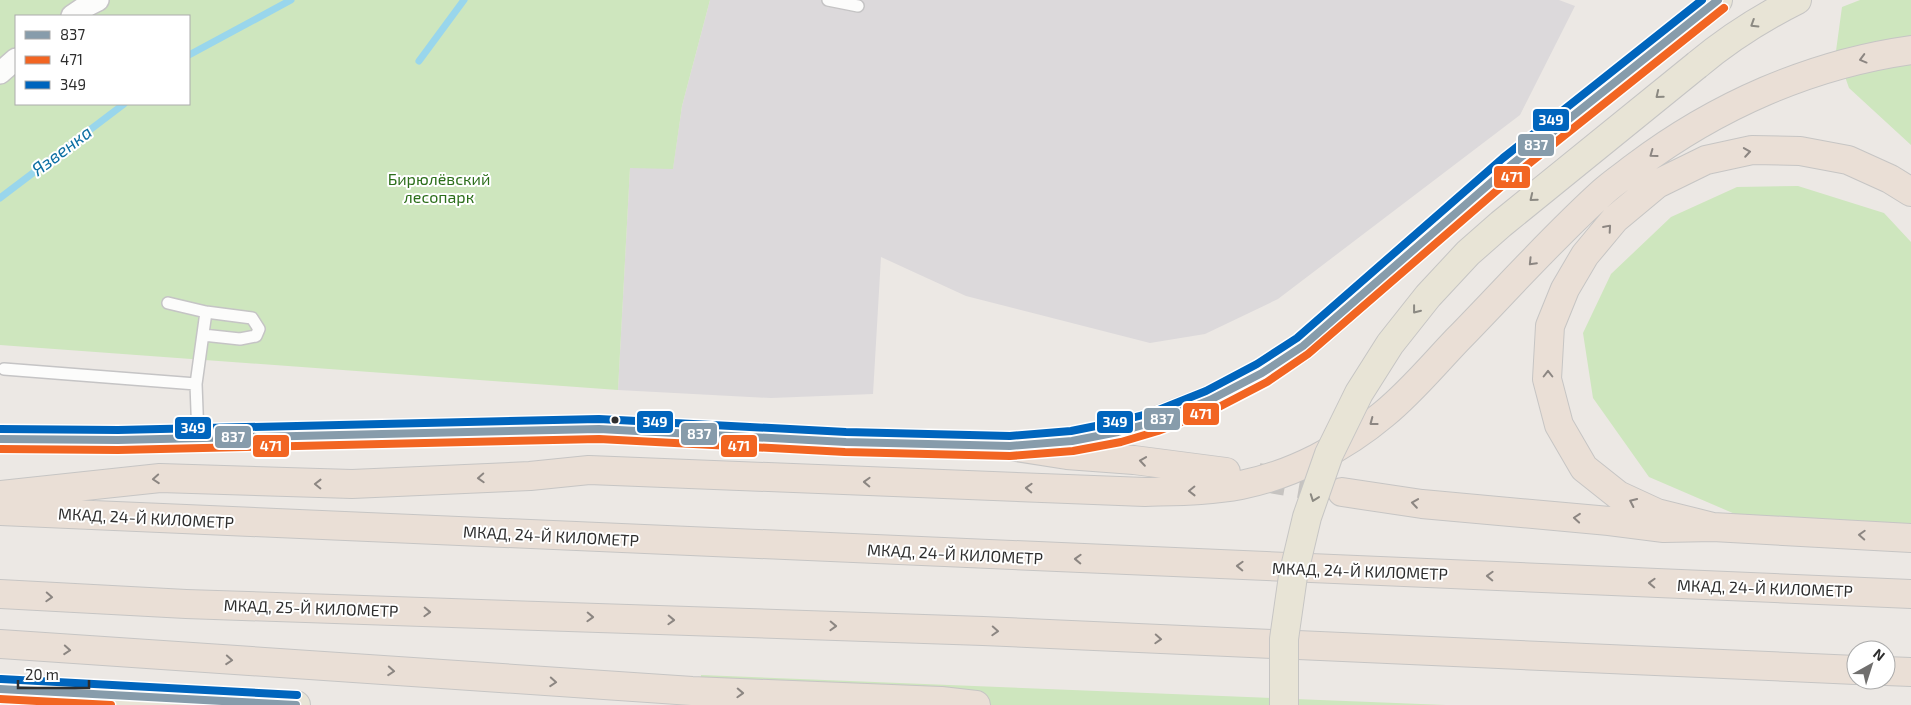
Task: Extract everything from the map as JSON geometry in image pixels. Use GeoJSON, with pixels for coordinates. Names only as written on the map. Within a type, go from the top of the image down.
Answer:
{"type":"FeatureCollection","features":[{"type":"Feature","properties":{"kind":"highway"},"geometry":{"type":"LineString","coordinates":[[0,495],[160,478],[352,484],[530,476],[589,470],[1145,492],[1200,491],[1243,485],[1296,468],[1348,441],[1384,414],[1410,390],[1575,218],[1604,191],[1658,150],[1722,110],[1800,76],[1882,54],[1911,50]]}},
{"type":"Feature","properties":{"kind":"highway"},"geometry":{"type":"LineString","coordinates":[[1713,527],[1657,513],[1618,495],[1584,468],[1559,425],[1547,379],[1550,326],[1565,289],[1585,255],[1615,219],[1657,184],[1706,160],[1752,150],[1800,151],[1848,160],[1890,178],[1911,192]]}},
{"type":"Feature","properties":{"kind":"highway"},"geometry":{"type":"LineString","coordinates":[[0,439],[118,440],[599,429],[846,442],[1010,446],[1067,455],[1134,460],[1226,472]]}},
{"type":"Feature","properties":{"kind":"highway"},"geometry":{"type":"LineString","coordinates":[[1342,492],[1422,504],[1609,521],[1664,528],[1713,527],[1911,538]]}},
{"type":"Feature","properties":{"kind":"highway","name":"МКАД, 24-Й КИЛОМЕТР"},"geometry":{"type":"LineString","coordinates":[[0,511],[1911,594]]}},
{"type":"Feature","properties":{"kind":"highway","name":"МКАД, 25-Й КИЛОМЕТР"},"geometry":{"type":"LineString","coordinates":[[0,594],[186,604],[993,631],[1846,670]]}},
{"type":"Feature","properties":{"kind":"highway"},"geometry":{"type":"LineString","coordinates":[[6,646],[692,691],[941,701],[976,705]]}},
{"type":"Feature","properties":{"kind":"highway"},"geometry":{"type":"LineString","coordinates":[[1896,671],[1911,672]]}},
{"type":"Feature","properties":{"kind":"main road"},"geometry":{"type":"LineString","coordinates":[[1010,446],[1072,441],[1118,432],[1154,422],[1210,400],[1262,373],[1302,346],[1510,166],[1718,0]]}},
{"type":"Feature","properties":{"kind":"main road"},"geometry":{"type":"LineString","coordinates":[[1284,705],[1284,638],[1293,576],[1307,516],[1329,454],[1359,394],[1390,344],[1428,296],[1468,253],[1501,224],[1727,41],[1770,14],[1797,0]]}},
{"type":"Feature","properties":{"kind":"main road"},"geometry":{"type":"LineString","coordinates":[[0,689],[296,705]]}},
{"type":"Feature","properties":{"kind":"street"},"geometry":{"type":"LineString","coordinates":[[73,15],[98,0]]}},
{"type":"Feature","properties":{"kind":"street"},"geometry":{"type":"LineString","coordinates":[[0,73],[15,60]]}},
{"type":"Feature","properties":{"kind":"lane"},"geometry":{"type":"LineString","coordinates":[[828,0],[858,6]]}},
{"type":"Feature","properties":{"kind":"lane"},"geometry":{"type":"LineString","coordinates":[[168,304],[206,312],[252,318],[260,329],[256,336],[240,339],[203,335]]}},
{"type":"Feature","properties":{"kind":"lane"},"geometry":{"type":"LineString","coordinates":[[198,438],[196,384],[206,312]]}},
{"type":"Feature","properties":{"kind":"lane"},"geometry":{"type":"LineString","coordinates":[[4,369],[196,384]]}},
{"type":"Feature","properties":{"kind":"shaded area"},"geometry":{"type":"Polygon","coordinates":[[[710,0],[1559,0],[1575,6],[1520,115],[1278,299],[1205,334],[1150,343],[966,296],[881,257],[873,394],[771,398],[618,390],[630,168],[673,168],[682,106],[710,0]]]}},
{"type":"Feature","properties":{"kind":"green space","name":"Бирюлёвский лесопарк"},"geometry":{"type":"Polygon","coordinates":[[[0,0],[710,0],[682,106],[673,169],[630,168],[618,390],[0,345],[0,0]]]}},
{"type":"Feature","properties":{"kind":"green space"},"geometry":{"type":"Polygon","coordinates":[[[1860,0],[1911,0],[1911,145],[1849,88],[1836,51],[1842,7],[1860,0]]]}},
{"type":"Feature","properties":{"kind":"green space"},"geometry":{"type":"Polygon","coordinates":[[[1798,186],[1884,213],[1911,242],[1911,525],[1735,514],[1649,477],[1593,398],[1583,333],[1611,274],[1671,217],[1737,187],[1798,186]]]}},
{"type":"Feature","properties":{"kind":"green space"},"geometry":{"type":"Polygon","coordinates":[[[701,675],[1446,705],[699,705],[701,675]]]}},
{"type":"Feature","properties":{"kind":"waterway","name":"Язвенка"},"geometry":{"type":"LineString","coordinates":[[190,54],[291,0]]}},
{"type":"Feature","properties":{"kind":"waterway"},"geometry":{"type":"LineString","coordinates":[[419,61],[464,0]]}},
{"type":"Feature","properties":{"kind":"waterway","name":"Язвенка"},"geometry":{"type":"LineString","coordinates":[[0,198],[123,105]]}},
{"type":"Feature","properties":{"kind":"tunnel"},"geometry":{"type":"LineString","coordinates":[[1258,477],[1341,491]]}},
{"type":"Feature","properties":{"kind":"transit line","name":"349"},"geometry":{"type":"LineString","coordinates":[[0,429],[118,430],[599,419],[846,432],[1010,436],[1071,431],[1116,422],[1151,413],[1206,391],[1257,364],[1297,338],[1503,158],[1702,0]]}},
{"type":"Feature","properties":{"kind":"transit line","name":"837"},"geometry":{"type":"LineString","coordinates":[[0,439],[118,440],[599,429],[846,442],[1010,446],[1072,441],[1118,432],[1154,422],[1210,400],[1262,373],[1303,346],[1510,166],[1718,0]]}},
{"type":"Feature","properties":{"kind":"transit line","name":"471"},"geometry":{"type":"LineString","coordinates":[[0,449],[118,450],[599,439],[845,452],[1010,456],[1073,451],[1121,442],[1158,431],[1215,409],[1267,382],[1308,354],[1516,174],[1724,8]]}},
{"type":"Feature","properties":{"kind":"transit line","name":"349"},"geometry":{"type":"LineString","coordinates":[[1,679],[297,695]]}},
{"type":"Feature","properties":{"kind":"transit line","name":"837"},"geometry":{"type":"LineString","coordinates":[[0,689],[296,705]]}},
{"type":"Feature","properties":{"kind":"transit line","name":"471"},"geometry":{"type":"LineString","coordinates":[[0,699],[111,705]]}}]}
